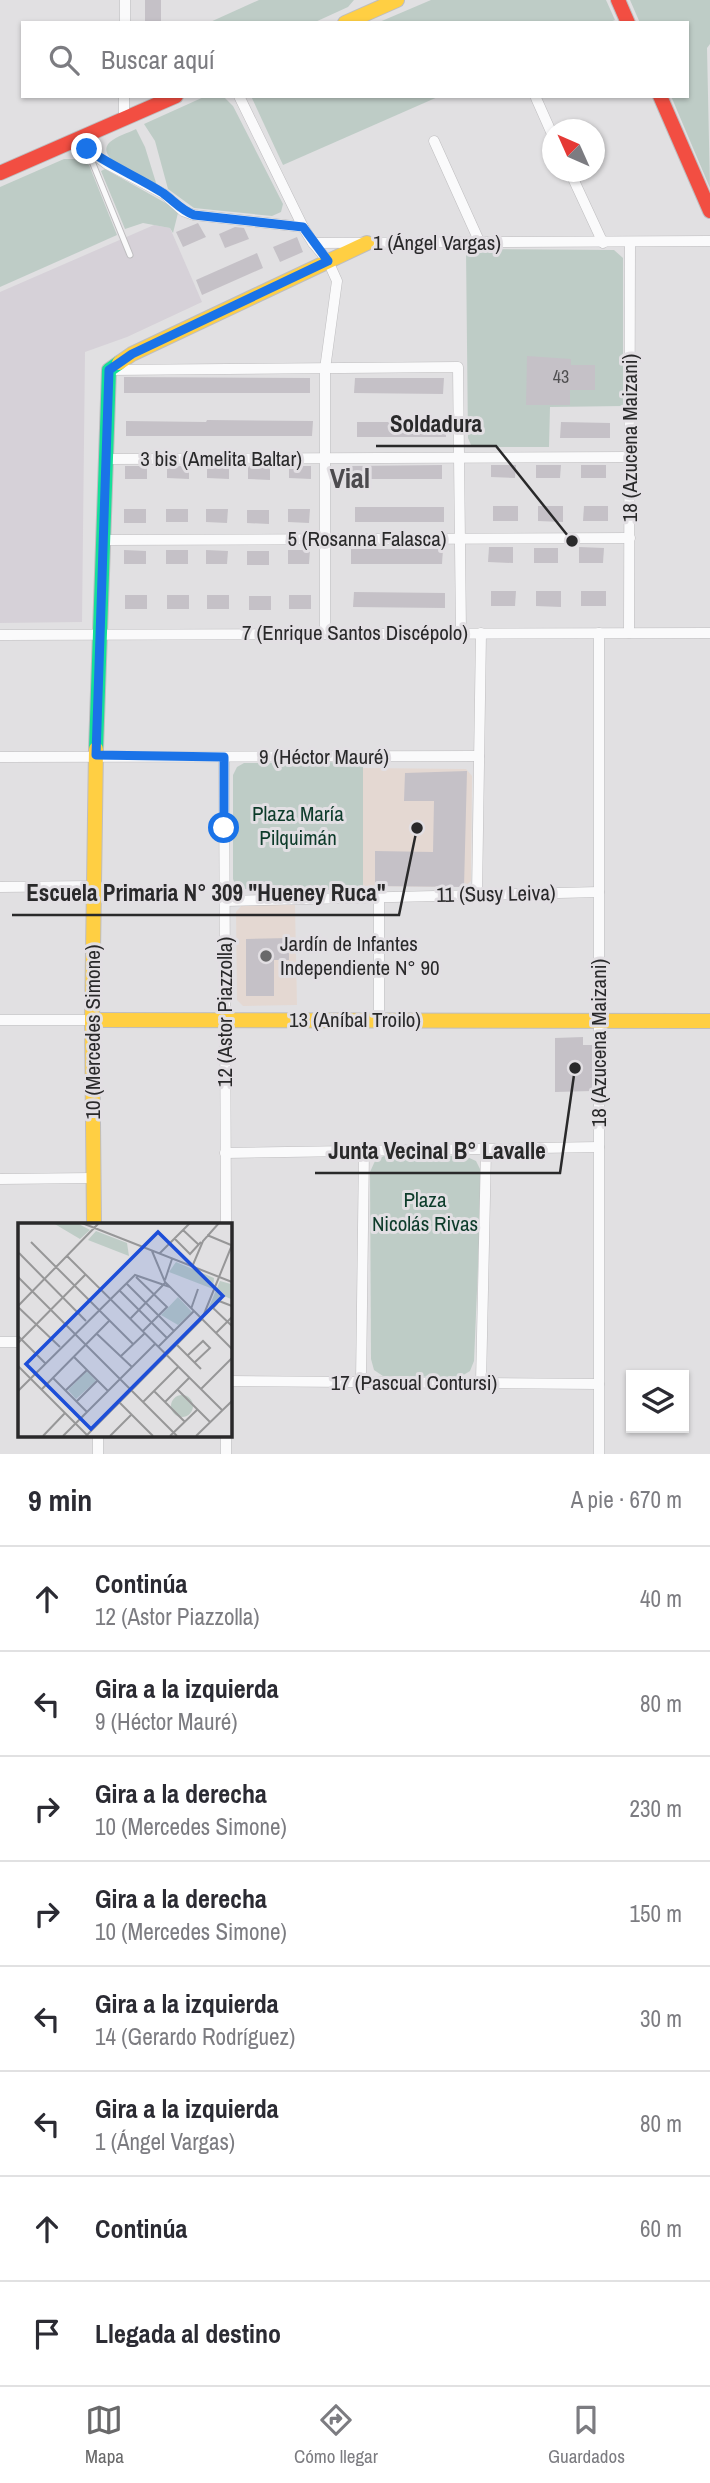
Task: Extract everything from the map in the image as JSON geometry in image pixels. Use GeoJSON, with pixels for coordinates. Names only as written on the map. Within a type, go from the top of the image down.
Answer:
{"type":"FeatureCollection","features":[{"type":"Feature","properties":{"kind":"street"},"geometry":{"type":"LineString","coordinates":[[125,0],[125,21]]}},
{"type":"Feature","properties":{"kind":"street"},"geometry":{"type":"LineString","coordinates":[[348,21],[378,4],[397,0]]}},
{"type":"Feature","properties":{"kind":"street"},"geometry":{"type":"LineString","coordinates":[[618,0],[627,21]]}},
{"type":"Feature","properties":{"kind":"street"},"geometry":{"type":"LineString","coordinates":[[124,98],[124,119]]}},
{"type":"Feature","properties":{"kind":"street"},"geometry":{"type":"LineString","coordinates":[[0,173],[81,145],[124,119],[171,98]]}},
{"type":"Feature","properties":{"kind":"street"},"geometry":{"type":"LineString","coordinates":[[240,98],[303,227],[328,261],[337,281],[325,369],[325,633]]}},
{"type":"Feature","properties":{"kind":"street"},"geometry":{"type":"LineString","coordinates":[[536,98],[545,119]]}},
{"type":"Feature","properties":{"kind":"street"},"geometry":{"type":"LineString","coordinates":[[661,98],[710,211]]}},
{"type":"Feature","properties":{"kind":"street"},"geometry":{"type":"LineString","coordinates":[[433,141],[480,243]]}},
{"type":"Feature","properties":{"kind":"street"},"geometry":{"type":"LineString","coordinates":[[81,145],[107,164],[164,194],[183,211],[194,215],[303,227]]}},
{"type":"Feature","properties":{"kind":"street"},"geometry":{"type":"LineString","coordinates":[[575,182],[603,243]]}},
{"type":"Feature","properties":{"kind":"street","name":"1 (Ángel Vargas)"},"geometry":{"type":"LineString","coordinates":[[313,243],[710,241]]}},
{"type":"Feature","properties":{"kind":"street"},"geometry":{"type":"LineString","coordinates":[[109,370],[132,354],[367,243]]}},
{"type":"Feature","properties":{"kind":"street","name":"18 (Azucena Maizani)"},"geometry":{"type":"LineString","coordinates":[[629,633],[630,243]]}},
{"type":"Feature","properties":{"kind":"street"},"geometry":{"type":"LineString","coordinates":[[109,370],[458,367],[461,633]]}},
{"type":"Feature","properties":{"kind":"street","name":"10 (Mercedes Simone)"},"geometry":{"type":"LineString","coordinates":[[94,1223],[92,1020],[98,634],[109,370]]}},
{"type":"Feature","properties":{"kind":"street","name":"3 bis (Amelita Baltar)"},"geometry":{"type":"LineString","coordinates":[[106,460],[630,457]]}},
{"type":"Feature","properties":{"kind":"street","name":"5 (Rosanna Falasca)"},"geometry":{"type":"LineString","coordinates":[[104,540],[630,538]]}},
{"type":"Feature","properties":{"kind":"street"},"geometry":{"type":"LineString","coordinates":[[477,895],[481,633]]}},
{"type":"Feature","properties":{"kind":"street","name":"18 (Azucena Maizani)"},"geometry":{"type":"LineString","coordinates":[[599,633],[599,1454]]}},
{"type":"Feature","properties":{"kind":"street","name":"7 (Enrique Santos Discépolo)"},"geometry":{"type":"LineString","coordinates":[[0,635],[710,633]]}},
{"type":"Feature","properties":{"kind":"street","name":"9 (Héctor Mauré)"},"geometry":{"type":"LineString","coordinates":[[0,757],[479,756]]}},
{"type":"Feature","properties":{"kind":"street","name":"12 (Astor Piazzolla)"},"geometry":{"type":"LineString","coordinates":[[224,757],[226,1223]]}},
{"type":"Feature","properties":{"kind":"street"},"geometry":{"type":"LineString","coordinates":[[0,887],[94,886]]}},
{"type":"Feature","properties":{"kind":"street","name":"11 (Susy Leiva)"},"geometry":{"type":"LineString","coordinates":[[225,901],[599,892]]}},
{"type":"Feature","properties":{"kind":"street"},"geometry":{"type":"LineString","coordinates":[[379,897],[379,1020]]}},
{"type":"Feature","properties":{"kind":"street","name":"13 (Aníbal Troilo)"},"geometry":{"type":"LineString","coordinates":[[0,1020],[710,1021]]}},
{"type":"Feature","properties":{"kind":"street"},"geometry":{"type":"LineString","coordinates":[[226,1153],[599,1147]]}},
{"type":"Feature","properties":{"kind":"street"},"geometry":{"type":"LineString","coordinates":[[481,1383],[486,1149]]}},
{"type":"Feature","properties":{"kind":"street"},"geometry":{"type":"LineString","coordinates":[[361,1382],[364,1151]]}},
{"type":"Feature","properties":{"kind":"street"},"geometry":{"type":"LineString","coordinates":[[0,1179],[93,1178]]}},
{"type":"Feature","properties":{"kind":"street"},"geometry":{"type":"LineString","coordinates":[[0,1342],[18,1342]]}},
{"type":"Feature","properties":{"kind":"street","name":"17 (Pascual Contursi)"},"geometry":{"type":"LineString","coordinates":[[231,1381],[599,1384]]}},
{"type":"Feature","properties":{"kind":"street"},"geometry":{"type":"LineString","coordinates":[[98,1436],[98,1454]]}},
{"type":"Feature","properties":{"kind":"street"},"geometry":{"type":"LineString","coordinates":[[226,1436],[226,1454]]}},
{"type":"Feature","properties":{"kind":"lane"},"geometry":{"type":"LineString","coordinates":[[81,145],[130,255]]}},
{"type":"Feature","properties":{"kind":"shaded area"},"geometry":{"type":"Polygon","coordinates":[[[154,225],[170,228],[202,302],[127,337],[85,352],[82,622],[0,623],[0,292],[154,225]]]}},
{"type":"Feature","properties":{"kind":"shaded area"},"geometry":{"type":"Polygon","coordinates":[[[363,768],[466,769],[472,776],[471,881],[464,887],[363,886],[363,768]]]}},
{"type":"Feature","properties":{"kind":"shaded area","name":"Jardín de Infantes Independiente N° 90"},"geometry":{"type":"Polygon","coordinates":[[[242,905],[295,905],[297,1005],[243,1006],[237,1000],[236,912],[242,905]]]}},
{"type":"Feature","properties":{"kind":"green space"},"geometry":{"type":"Polygon","coordinates":[[[259,0],[354,0],[348,7],[317,21],[212,21],[259,0]]]}},
{"type":"Feature","properties":{"kind":"green space"},"geometry":{"type":"Polygon","coordinates":[[[431,0],[606,0],[615,20],[613,21],[382,21],[431,0]]]}},
{"type":"Feature","properties":{"kind":"green space"},"geometry":{"type":"Polygon","coordinates":[[[630,0],[710,0],[710,44],[707,48],[710,188],[672,98],[689,98],[689,21],[639,21],[630,0]]]}},
{"type":"Feature","properties":{"kind":"green space"},"geometry":{"type":"Polygon","coordinates":[[[202,98],[225,98],[233,106],[283,204],[281,212],[272,216],[194,208],[168,189],[155,141],[144,124],[202,98]]]}},
{"type":"Feature","properties":{"kind":"green space"},"geometry":{"type":"Polygon","coordinates":[[[252,98],[435,98],[283,165],[252,98]]]}},
{"type":"Feature","properties":{"kind":"green space"},"geometry":{"type":"Polygon","coordinates":[[[136,129],[145,147],[157,186],[122,168],[108,155],[106,148],[110,142],[136,129]]]}},
{"type":"Feature","properties":{"kind":"green space"},"geometry":{"type":"Polygon","coordinates":[[[64,159],[77,159],[89,165],[117,235],[0,287],[0,187],[64,159]]]}},
{"type":"Feature","properties":{"kind":"green space"},"geometry":{"type":"Polygon","coordinates":[[[105,169],[171,206],[178,213],[173,233],[170,228],[143,223],[125,229],[101,171],[105,169]]]}},
{"type":"Feature","properties":{"kind":"green space"},"geometry":{"type":"Polygon","coordinates":[[[466,249],[614,250],[623,258],[623,406],[550,407],[549,447],[471,445],[468,438],[466,249]]]}},
{"type":"Feature","properties":{"kind":"green space","name":"Plaza María Pilquimán"},"geometry":{"type":"Polygon","coordinates":[[[363,762],[363,890],[236,887],[233,879],[233,775],[237,767],[244,763],[363,762]]]}},
{"type":"Feature","properties":{"kind":"green space","name":"Plaza Nicolás Rivas"},"geometry":{"type":"Polygon","coordinates":[[[384,1156],[465,1156],[476,1161],[482,1173],[474,1361],[470,1371],[460,1377],[383,1376],[374,1370],[371,1359],[370,1172],[375,1161],[384,1156]]]}},
{"type":"Feature","properties":{"kind":"building"},"geometry":{"type":"Polygon","coordinates":[[[145,0],[161,0],[161,21],[145,21],[145,0]]]}},
{"type":"Feature","properties":{"kind":"building"},"geometry":{"type":"Polygon","coordinates":[[[198,223],[206,237],[183,247],[176,232],[198,223]]]}},
{"type":"Feature","properties":{"kind":"building"},"geometry":{"type":"Polygon","coordinates":[[[235,227],[244,228],[249,239],[225,248],[219,234],[235,227]]]}},
{"type":"Feature","properties":{"kind":"building"},"geometry":{"type":"Polygon","coordinates":[[[297,237],[303,252],[280,262],[273,247],[297,237]]]}},
{"type":"Feature","properties":{"kind":"building"},"geometry":{"type":"Polygon","coordinates":[[[257,253],[263,268],[202,295],[196,280],[257,253]]]}},
{"type":"Feature","properties":{"kind":"building"},"geometry":{"type":"Polygon","coordinates":[[[527,356],[571,359],[571,365],[595,365],[595,390],[570,390],[570,405],[526,405],[527,356]]]}},
{"type":"Feature","properties":{"kind":"building"},"geometry":{"type":"Polygon","coordinates":[[[124,377],[310,378],[310,393],[124,393],[124,377]]]}},
{"type":"Feature","properties":{"kind":"building"},"geometry":{"type":"Polygon","coordinates":[[[355,378],[444,378],[443,394],[354,393],[355,378]]]}},
{"type":"Feature","properties":{"kind":"building"},"geometry":{"type":"Polygon","coordinates":[[[126,421],[313,421],[312,436],[126,436],[126,421]]]}},
{"type":"Feature","properties":{"kind":"building"},"geometry":{"type":"Polygon","coordinates":[[[357,422],[446,422],[446,437],[357,437],[357,422]]]}},
{"type":"Feature","properties":{"kind":"building"},"geometry":{"type":"Polygon","coordinates":[[[561,422],[610,423],[610,438],[560,438],[561,422]]]}},
{"type":"Feature","properties":{"kind":"building"},"geometry":{"type":"Polygon","coordinates":[[[442,465],[442,479],[352,479],[352,466],[442,465]]]}},
{"type":"Feature","properties":{"kind":"building"},"geometry":{"type":"Polygon","coordinates":[[[491,465],[516,465],[515,478],[491,477],[491,465]]]}},
{"type":"Feature","properties":{"kind":"building"},"geometry":{"type":"Polygon","coordinates":[[[536,465],[561,465],[560,478],[536,478],[536,465]]]}},
{"type":"Feature","properties":{"kind":"building"},"geometry":{"type":"Polygon","coordinates":[[[581,465],[606,465],[606,478],[581,478],[581,465]]]}},
{"type":"Feature","properties":{"kind":"building"},"geometry":{"type":"Polygon","coordinates":[[[125,466],[147,466],[147,479],[125,479],[125,466]]]}},
{"type":"Feature","properties":{"kind":"building"},"geometry":{"type":"Polygon","coordinates":[[[167,466],[189,466],[189,479],[167,478],[167,466]]]}},
{"type":"Feature","properties":{"kind":"building"},"geometry":{"type":"Polygon","coordinates":[[[207,466],[229,466],[229,479],[207,478],[207,466]]]}},
{"type":"Feature","properties":{"kind":"building"},"geometry":{"type":"Polygon","coordinates":[[[248,466],[270,466],[270,480],[248,479],[248,466]]]}},
{"type":"Feature","properties":{"kind":"building"},"geometry":{"type":"Polygon","coordinates":[[[289,466],[311,466],[311,479],[289,478],[289,466]]]}},
{"type":"Feature","properties":{"kind":"building"},"geometry":{"type":"Polygon","coordinates":[[[493,506],[518,506],[518,521],[493,521],[493,506]]]}},
{"type":"Feature","properties":{"kind":"building"},"geometry":{"type":"Polygon","coordinates":[[[538,506],[563,506],[563,522],[538,521],[538,506]]]}},
{"type":"Feature","properties":{"kind":"building"},"geometry":{"type":"Polygon","coordinates":[[[584,506],[608,506],[608,521],[583,521],[584,506]]]}},
{"type":"Feature","properties":{"kind":"building"},"geometry":{"type":"Polygon","coordinates":[[[355,507],[444,507],[444,522],[355,522],[355,507]]]}},
{"type":"Feature","properties":{"kind":"building"},"geometry":{"type":"Polygon","coordinates":[[[124,509],[146,509],[146,523],[124,523],[124,509]]]}},
{"type":"Feature","properties":{"kind":"building"},"geometry":{"type":"Polygon","coordinates":[[[166,509],[188,509],[188,522],[166,522],[166,509]]]}},
{"type":"Feature","properties":{"kind":"building"},"geometry":{"type":"Polygon","coordinates":[[[206,509],[228,509],[227,523],[206,522],[206,509]]]}},
{"type":"Feature","properties":{"kind":"building"},"geometry":{"type":"Polygon","coordinates":[[[288,509],[310,509],[309,523],[288,522],[288,509]]]}},
{"type":"Feature","properties":{"kind":"building"},"geometry":{"type":"Polygon","coordinates":[[[247,510],[269,510],[269,524],[247,523],[247,510]]]}},
{"type":"Feature","properties":{"kind":"building"},"geometry":{"type":"Polygon","coordinates":[[[489,547],[513,547],[513,563],[488,562],[489,547]]]}},
{"type":"Feature","properties":{"kind":"building"},"geometry":{"type":"Polygon","coordinates":[[[579,547],[604,548],[603,563],[579,563],[579,547]]]}},
{"type":"Feature","properties":{"kind":"building"},"geometry":{"type":"Polygon","coordinates":[[[534,548],[558,548],[558,563],[534,563],[534,548]]]}},
{"type":"Feature","properties":{"kind":"building"},"geometry":{"type":"Polygon","coordinates":[[[351,549],[443,549],[442,564],[351,564],[351,549]]]}},
{"type":"Feature","properties":{"kind":"building"},"geometry":{"type":"Polygon","coordinates":[[[124,550],[146,551],[146,564],[124,564],[124,550]]]}},
{"type":"Feature","properties":{"kind":"building"},"geometry":{"type":"Polygon","coordinates":[[[166,550],[188,550],[188,564],[166,564],[166,550]]]}},
{"type":"Feature","properties":{"kind":"building"},"geometry":{"type":"Polygon","coordinates":[[[206,550],[228,551],[227,564],[206,564],[206,550]]]}},
{"type":"Feature","properties":{"kind":"building"},"geometry":{"type":"Polygon","coordinates":[[[288,550],[310,550],[309,564],[288,564],[288,550]]]}},
{"type":"Feature","properties":{"kind":"building"},"geometry":{"type":"Polygon","coordinates":[[[247,551],[269,551],[269,565],[247,565],[247,551]]]}},
{"type":"Feature","properties":{"kind":"building"},"geometry":{"type":"Polygon","coordinates":[[[491,591],[516,591],[515,606],[491,606],[491,591]]]}},
{"type":"Feature","properties":{"kind":"building"},"geometry":{"type":"Polygon","coordinates":[[[536,591],[561,591],[561,607],[536,606],[536,591]]]}},
{"type":"Feature","properties":{"kind":"building"},"geometry":{"type":"Polygon","coordinates":[[[581,591],[606,591],[606,606],[581,606],[581,591]]]}},
{"type":"Feature","properties":{"kind":"building"},"geometry":{"type":"Polygon","coordinates":[[[354,592],[445,593],[445,608],[353,607],[354,592]]]}},
{"type":"Feature","properties":{"kind":"building"},"geometry":{"type":"Polygon","coordinates":[[[125,595],[147,595],[147,609],[125,609],[125,595]]]}},
{"type":"Feature","properties":{"kind":"building"},"geometry":{"type":"Polygon","coordinates":[[[167,595],[189,595],[189,609],[167,609],[167,595]]]}},
{"type":"Feature","properties":{"kind":"building"},"geometry":{"type":"Polygon","coordinates":[[[207,595],[229,595],[229,609],[207,609],[207,595]]]}},
{"type":"Feature","properties":{"kind":"building"},"geometry":{"type":"Polygon","coordinates":[[[289,595],[311,595],[311,609],[289,609],[289,595]]]}},
{"type":"Feature","properties":{"kind":"building"},"geometry":{"type":"Polygon","coordinates":[[[249,596],[271,596],[271,610],[249,610],[249,596]]]}},
{"type":"Feature","properties":{"kind":"building"},"geometry":{"type":"Polygon","coordinates":[[[467,771],[464,887],[375,886],[375,851],[433,852],[434,801],[404,801],[405,773],[467,771]]]}},
{"type":"Feature","properties":{"kind":"building","name":"Jardín de Infantes Independiente N° 90"},"geometry":{"type":"Polygon","coordinates":[[[289,938],[289,960],[274,960],[274,996],[246,996],[246,939],[289,938]]]}},
{"type":"Feature","properties":{"kind":"building"},"geometry":{"type":"Polygon","coordinates":[[[583,1037],[583,1045],[592,1045],[592,1091],[555,1092],[555,1038],[583,1037]]]}},
{"type":"Feature","properties":{"kind":"traffic: fast"},"geometry":{"type":"LineString","coordinates":[[96,749],[109,370],[119,363]]}},
{"type":"Feature","properties":{"kind":"traffic: slow"},"geometry":{"type":"LineString","coordinates":[[350,21],[397,0]]}},
{"type":"Feature","properties":{"kind":"traffic: slow"},"geometry":{"type":"LineString","coordinates":[[119,363],[132,354],[367,243]]}},
{"type":"Feature","properties":{"kind":"traffic: slow"},"geometry":{"type":"LineString","coordinates":[[94,1223],[92,1020],[96,749]]}},
{"type":"Feature","properties":{"kind":"traffic: slow"},"geometry":{"type":"LineString","coordinates":[[92,1020],[710,1021]]}},
{"type":"Feature","properties":{"kind":"traffic: jam"},"geometry":{"type":"LineString","coordinates":[[618,0],[627,21]]}},
{"type":"Feature","properties":{"kind":"traffic: jam"},"geometry":{"type":"LineString","coordinates":[[0,173],[171,98]]}},
{"type":"Feature","properties":{"kind":"traffic: jam"},"geometry":{"type":"LineString","coordinates":[[661,98],[710,211]]}},
{"type":"Feature","properties":{"kind":"place","name":"Soldadura"},"geometry":{"type":"Point","coordinates":[572,541]}},
{"type":"Feature","properties":{"kind":"place","name":"Escuela Primaria N° 309 \"Hueney Ruca\""},"geometry":{"type":"Point","coordinates":[417,828]}},
{"type":"Feature","properties":{"kind":"place","name":"Jardín de Infantes Independiente N° 90"},"geometry":{"type":"Point","coordinates":[266,956]}},
{"type":"Feature","properties":{"kind":"place","name":"Junta Vecinal B° Lavalle"},"geometry":{"type":"Point","coordinates":[575,1068]}},
{"type":"Feature","properties":{"kind":"district","name":"Vial"},"geometry":{"type":"Point","coordinates":[350,478]}},
{"type":"Feature","properties":{"kind":"route"},"geometry":{"type":"LineString","coordinates":[[87,149],[107,164],[164,194],[183,211],[194,215],[303,227],[328,261],[132,354],[109,370],[96,755],[224,757],[224,828]]}}]}
